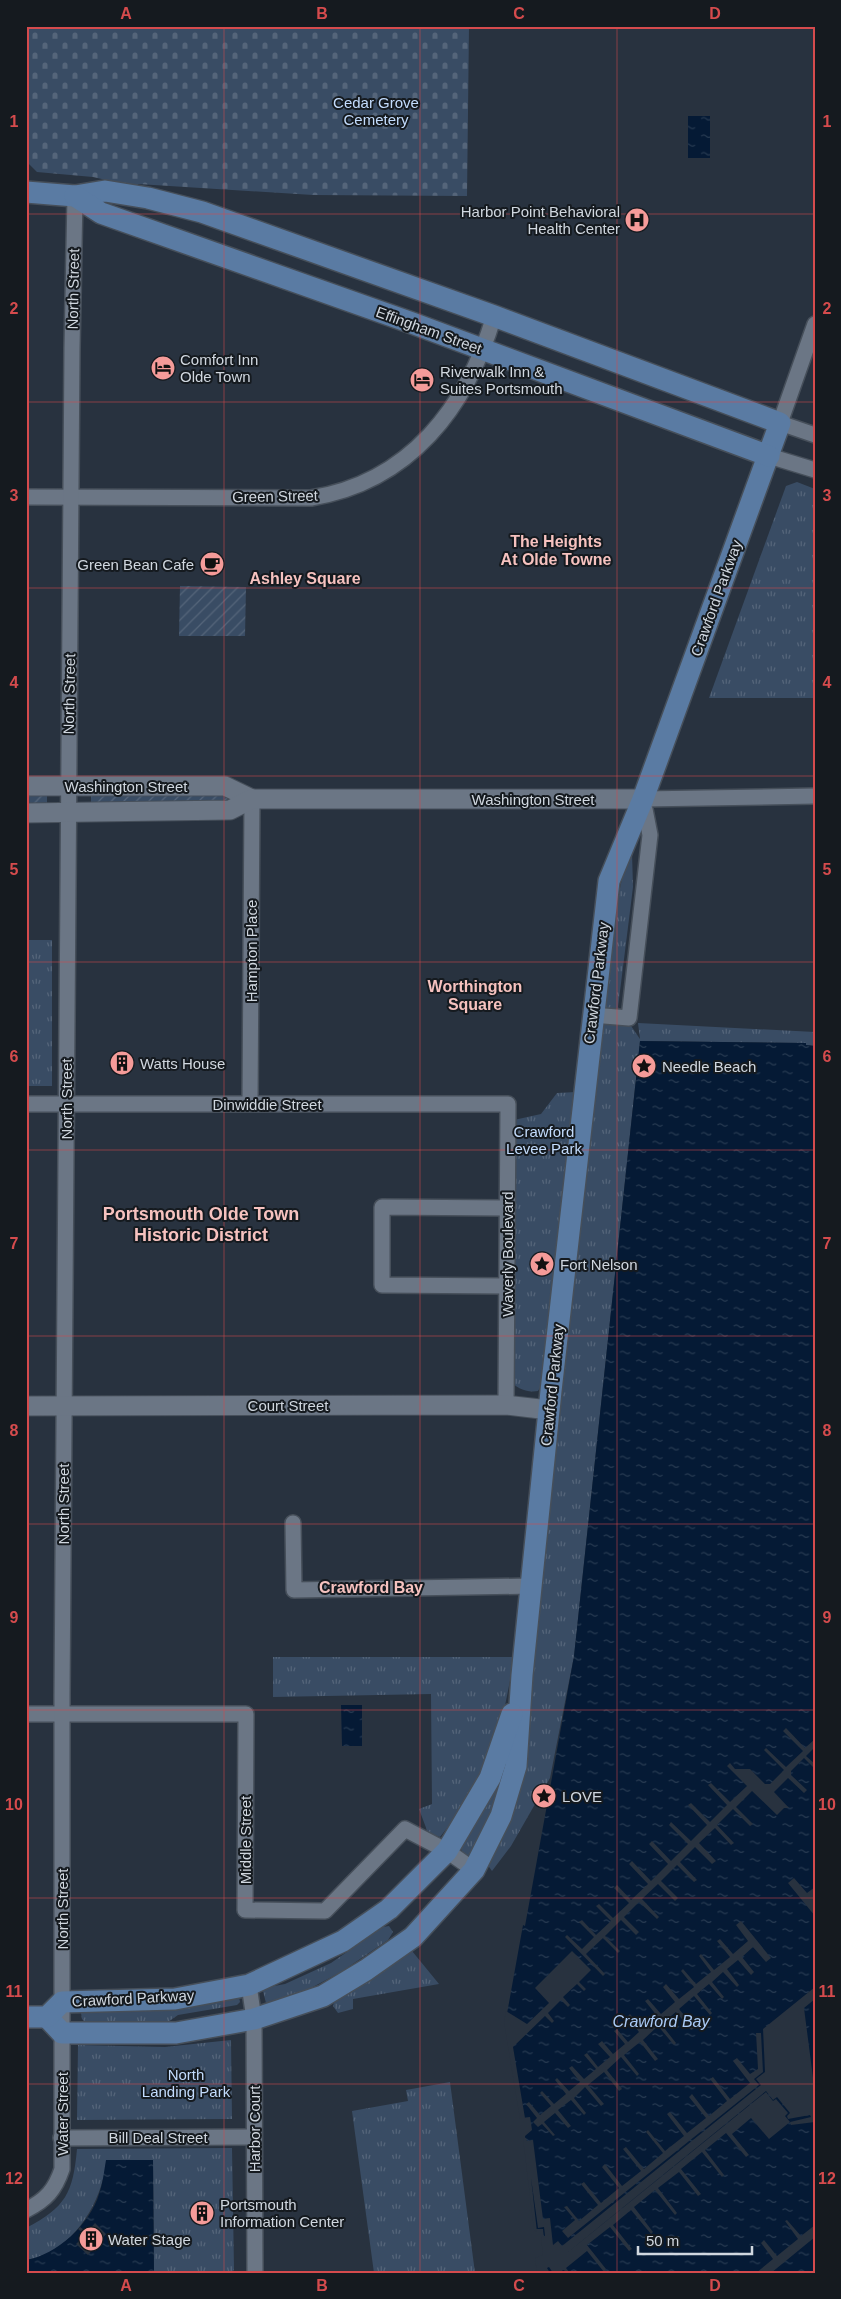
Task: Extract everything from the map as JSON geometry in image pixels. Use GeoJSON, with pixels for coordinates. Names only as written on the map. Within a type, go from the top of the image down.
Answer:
{"type":"FeatureCollection","features":[{"type":"Feature","properties":{"kind":"main road","name":"Effingham Street"},"geometry":{"type":"LineString","coordinates":[[26,192],[75,196],[105,191],[148,198],[202,212],[494,316],[780,424]]}},
{"type":"Feature","properties":{"kind":"main road","name":"Effingham Street"},"geometry":{"type":"LineString","coordinates":[[75,196],[101,213],[769,456]]}},
{"type":"Feature","properties":{"kind":"main road","name":"Crawford Parkway"},"geometry":{"type":"LineString","coordinates":[[62,2033],[176,2033],[254,2018],[323,1996],[366,1970],[413,1937],[474,1870],[501,1816],[516,1766],[522,1675],[549,1410],[592,1015],[609,881],[643,799],[780,424]]}},
{"type":"Feature","properties":{"kind":"main road","name":"Crawford Parkway"},"geometry":{"type":"LineString","coordinates":[[62,2002],[175,1999],[249,1985],[343,1940],[389,1909],[447,1851],[490,1778],[512,1716],[522,1675]]}},
{"type":"Feature","properties":{"kind":"main road"},"geometry":{"type":"LineString","coordinates":[[62,2002],[36,2017],[62,2033]]}},
{"type":"Feature","properties":{"kind":"street","name":"North Street"},"geometry":{"type":"LineString","coordinates":[[62,2002],[68,786],[75,196]]}},
{"type":"Feature","properties":{"kind":"street","name":"Green Street"},"geometry":{"type":"LineString","coordinates":[[26,497],[311,498],[329,495],[366,483],[401,461],[444,420],[483,351],[494,316]]}},
{"type":"Feature","properties":{"kind":"street","name":"Crawford Parkway"},"geometry":{"type":"LineString","coordinates":[[780,424],[815,324]]}},
{"type":"Feature","properties":{"kind":"street","name":"Effingham Street"},"geometry":{"type":"LineString","coordinates":[[780,424],[815,435]]}},
{"type":"Feature","properties":{"kind":"street","name":"Effingham Street"},"geometry":{"type":"LineString","coordinates":[[769,456],[815,470]]}},
{"type":"Feature","properties":{"kind":"street","name":"Washington Street"},"geometry":{"type":"LineString","coordinates":[[26,786],[226,786],[252,799],[643,799],[815,796]]}},
{"type":"Feature","properties":{"kind":"street","name":"Washington Street"},"geometry":{"type":"LineString","coordinates":[[26,812],[230,810],[252,799]]}},
{"type":"Feature","properties":{"kind":"street","name":"Hampton Place"},"geometry":{"type":"LineString","coordinates":[[250,1104],[252,799]]}},
{"type":"Feature","properties":{"kind":"street"},"geometry":{"type":"LineString","coordinates":[[592,1015],[629,1018],[650,835],[643,799]]}},
{"type":"Feature","properties":{"kind":"street","name":"Dinwiddie Street"},"geometry":{"type":"LineString","coordinates":[[26,1104],[508,1104]]}},
{"type":"Feature","properties":{"kind":"street","name":"Waverly Boulevard"},"geometry":{"type":"LineString","coordinates":[[506,1405],[508,1104]]}},
{"type":"Feature","properties":{"kind":"street"},"geometry":{"type":"LineString","coordinates":[[506,1208],[382,1207],[382,1286],[507,1286]]}},
{"type":"Feature","properties":{"kind":"street","name":"Court Street"},"geometry":{"type":"LineString","coordinates":[[26,1406],[506,1405],[549,1410]]}},
{"type":"Feature","properties":{"kind":"street"},"geometry":{"type":"LineString","coordinates":[[293,1523],[294,1590],[531,1586]]}},
{"type":"Feature","properties":{"kind":"street","name":"Middle Street"},"geometry":{"type":"LineString","coordinates":[[26,1714],[246,1714],[245,1910],[325,1911],[405,1829],[447,1851],[474,1870]]}},
{"type":"Feature","properties":{"kind":"street","name":"Harbor Court"},"geometry":{"type":"LineString","coordinates":[[249,1985],[254,2018],[254,2273]]}},
{"type":"Feature","properties":{"kind":"street","name":"Water Street"},"geometry":{"type":"LineString","coordinates":[[26,2210],[50,2195],[58,2183],[62,2169],[62,2002]]}},
{"type":"Feature","properties":{"kind":"street","name":"Bill Deal Street"},"geometry":{"type":"LineString","coordinates":[[61,2138],[254,2137]]}},
{"type":"Feature","properties":{"kind":"green space","name":"Cedar Grove Cemetery"},"geometry":{"type":"Polygon","coordinates":[[[26,26],[469,26],[467,196],[313,195],[138,184],[137,187],[93,177],[37,172],[26,161],[26,26]]]}},
{"type":"Feature","properties":{"kind":"green space"},"geometry":{"type":"Polygon","coordinates":[[[797,482],[815,489],[815,698],[709,698],[786,486],[797,482]]]}},
{"type":"Feature","properties":{"kind":"green space"},"geometry":{"type":"Polygon","coordinates":[[[180,586],[246,587],[245,636],[179,636],[180,586]]]}},
{"type":"Feature","properties":{"kind":"green space"},"geometry":{"type":"Polygon","coordinates":[[[224,791],[231,798],[230,802],[91,803],[91,795],[224,791]]]}},
{"type":"Feature","properties":{"kind":"green space"},"geometry":{"type":"Polygon","coordinates":[[[26,792],[45,793],[47,795],[47,803],[45,805],[26,806],[26,792]]]}},
{"type":"Feature","properties":{"kind":"green space","name":"Crawford Levee Park"},"geometry":{"type":"Polygon","coordinates":[[[632,853],[633,887],[618,1007],[640,1039],[638,1023],[815,1032],[815,1046],[806,1045],[806,1043],[640,1041],[574,1656],[550,1778],[511,1846],[492,1871],[487,1864],[516,1790],[541,1386],[538,1391],[524,1390],[506,1378],[514,1120],[541,1114],[557,1093],[576,1092],[622,879],[632,853]]]}},
{"type":"Feature","properties":{"kind":"green space"},"geometry":{"type":"Polygon","coordinates":[[[26,940],[52,940],[52,1086],[26,1086],[26,940]]]}},
{"type":"Feature","properties":{"kind":"green space"},"geometry":{"type":"Polygon","coordinates":[[[273,1657],[514,1657],[504,1711],[494,1747],[470,1797],[440,1837],[428,1833],[419,1809],[432,1804],[431,1694],[273,1697],[273,1657]]]}},
{"type":"Feature","properties":{"kind":"green space"},"geometry":{"type":"Polygon","coordinates":[[[509,1744],[510,1771],[473,1856],[463,1855],[461,1847],[509,1744]]]}},
{"type":"Feature","properties":{"kind":"green space"},"geometry":{"type":"Polygon","coordinates":[[[389,1926],[393,1932],[388,1940],[341,1972],[277,2006],[266,2003],[263,1991],[269,1987],[285,1984],[331,1963],[383,1927],[389,1926]]]}},
{"type":"Feature","properties":{"kind":"green space"},"geometry":{"type":"Polygon","coordinates":[[[412,1951],[439,1984],[353,1999],[353,2009],[338,2013],[333,2006],[335,1999],[412,1951]]]}},
{"type":"Feature","properties":{"kind":"green space"},"geometry":{"type":"Polygon","coordinates":[[[239,1997],[240,2002],[237,2005],[178,2015],[168,2022],[87,2024],[82,2019],[81,2013],[89,2008],[239,1997]]]}},
{"type":"Feature","properties":{"kind":"green space","name":"North Landing Park"},"geometry":{"type":"Polygon","coordinates":[[[231,2040],[232,2119],[77,2120],[78,2045],[165,2047],[231,2040]]]}},
{"type":"Feature","properties":{"kind":"green space"},"geometry":{"type":"Polygon","coordinates":[[[450,2082],[475,2273],[374,2273],[352,2111],[408,2101],[406,2090],[450,2082]]]}},
{"type":"Feature","properties":{"kind":"green space"},"geometry":{"type":"Polygon","coordinates":[[[232,2148],[234,2270],[230,2273],[154,2273],[153,2160],[103,2179],[93,2206],[76,2231],[54,2250],[26,2260],[26,2228],[50,2213],[65,2197],[73,2177],[77,2149],[232,2148]]]}},
{"type":"Feature","properties":{"kind":"water"},"geometry":{"type":"Polygon","coordinates":[[[688,116],[710,116],[710,158],[688,158],[688,116]]]}},
{"type":"Feature","properties":{"kind":"water","name":"Crawford Bay"},"geometry":{"type":"Polygon","coordinates":[[[640,1041],[806,1043],[806,1045],[815,1046],[815,2273],[539,2273],[546,2257],[543,2229],[536,2229],[525,2136],[532,2130],[530,2117],[522,2118],[506,2019],[523,1925],[525,1926],[574,1656],[640,1041]]]}},
{"type":"Feature","properties":{"kind":"water"},"geometry":{"type":"Polygon","coordinates":[[[341,1705],[362,1705],[362,1746],[342,1746],[341,1705]]]}},
{"type":"Feature","properties":{"kind":"water"},"geometry":{"type":"Polygon","coordinates":[[[106,2160],[153,2160],[154,2273],[26,2273],[26,2260],[38,2257],[60,2245],[80,2227],[88,2216],[95,2205],[100,2190],[106,2160]]]}},
{"type":"Feature","properties":{"kind":"pier"},"geometry":{"type":"Polygon","coordinates":[[[786,1728],[805,1748],[815,1739],[815,1747],[806,1756],[815,1764],[815,1769],[804,1758],[791,1771],[791,1775],[807,1790],[804,1793],[788,1778],[774,1792],[789,1808],[784,1808],[777,1815],[752,1791],[736,1807],[753,1824],[750,1826],[733,1809],[717,1825],[734,1843],[731,1845],[715,1828],[699,1843],[716,1861],[712,1864],[695,1847],[680,1862],[697,1880],[694,1882],[677,1865],[661,1881],[678,1898],[675,1901],[658,1884],[642,1899],[659,1917],[657,1919],[639,1902],[624,1917],[639,1932],[636,1935],[621,1920],[605,1936],[620,1951],[618,1953],[603,1938],[586,1954],[605,1974],[603,1976],[565,1937],[567,1935],[582,1949],[594,1937],[579,1922],[582,1920],[596,1935],[611,1921],[596,1906],[599,1904],[613,1918],[629,1903],[614,1888],[617,1885],[631,1900],[648,1884],[629,1864],[632,1861],[651,1881],[668,1864],[649,1844],[652,1841],[671,1861],[688,1844],[669,1825],[671,1822],[691,1841],[707,1825],[688,1805],[691,1803],[710,1822],[727,1805],[708,1785],[711,1783],[730,1802],[747,1786],[727,1766],[730,1763],[735,1769],[750,1769],[765,1784],[770,1784],[784,1770],[764,1750],[766,1748],[786,1767],[803,1751],[783,1731],[786,1728]]]}},
{"type":"Feature","properties":{"kind":"pier"},"geometry":{"type":"Polygon","coordinates":[[[794,1878],[807,1893],[815,1887],[815,1897],[813,1899],[815,1902],[815,1916],[788,1883],[794,1878]]]}},
{"type":"Feature","properties":{"kind":"pier"},"geometry":{"type":"Polygon","coordinates":[[[741,1921],[771,1958],[766,1962],[753,1947],[742,1957],[754,1972],[751,1975],[738,1960],[727,1969],[739,1985],[737,1987],[723,1972],[712,1982],[724,1997],[722,1999],[709,1984],[697,1994],[712,2013],[710,2015],[694,1996],[679,2009],[695,2028],[691,2030],[676,2012],[661,2024],[676,2043],[674,2045],[658,2026],[643,2040],[658,2059],[655,2061],[640,2042],[624,2055],[639,2074],[637,2076],[621,2057],[607,2070],[622,2089],[619,2091],[604,2072],[588,2085],[604,2104],[601,2106],[585,2087],[574,2098],[586,2113],[584,2115],[571,2100],[558,2110],[571,2126],[568,2128],[555,2113],[544,2122],[555,2135],[553,2136],[542,2124],[538,2127],[533,2122],[537,2118],[526,2104],[529,2102],[540,2115],[551,2106],[540,2093],[542,2091],[554,2104],[566,2094],[555,2080],[557,2078],[569,2091],[580,2082],[569,2068],[572,2066],[584,2079],[596,2069],[584,2055],[587,2053],[598,2067],[610,2057],[598,2044],[602,2041],[613,2054],[625,2044],[614,2031],[617,2029],[628,2042],[639,2032],[627,2017],[630,2014],[643,2029],[658,2017],[645,2001],[648,1999],[661,2014],[675,2002],[663,1987],[666,1984],[679,1999],[694,1987],[681,1971],[683,1969],[696,1984],[711,1972],[699,1956],[701,1954],[714,1970],[730,1957],[717,1941],[720,1939],[733,1954],[748,1941],[736,1925],[741,1921]]]}},
{"type":"Feature","properties":{"kind":"pier"},"geometry":{"type":"Polygon","coordinates":[[[572,1951],[591,1970],[579,1982],[586,1989],[584,1991],[577,1984],[563,1997],[570,2005],[568,2007],[561,2000],[548,2013],[554,2021],[552,2023],[545,2016],[513,2047],[525,2118],[520,2119],[504,2022],[506,2011],[527,2024],[549,2003],[535,1988],[572,1951]]]}},
{"type":"Feature","properties":{"kind":"pier"},"geometry":{"type":"Polygon","coordinates":[[[815,1987],[815,1999],[804,2008],[815,2093],[815,2122],[791,2125],[790,2122],[769,2139],[751,2118],[732,2134],[749,2155],[746,2157],[726,2133],[705,2150],[724,2175],[722,2177],[702,2152],[681,2169],[701,2194],[698,2196],[679,2172],[658,2188],[677,2213],[675,2215],[655,2190],[634,2207],[653,2232],[651,2234],[631,2210],[613,2225],[632,2249],[629,2251],[610,2227],[587,2245],[606,2269],[604,2272],[587,2251],[566,2268],[570,2273],[563,2270],[560,2273],[553,2273],[549,2267],[547,2268],[550,2273],[537,2273],[535,2258],[543,2255],[541,2237],[545,2236],[544,2227],[538,2228],[531,2178],[537,2232],[534,2230],[523,2138],[526,2138],[527,2141],[533,2140],[543,2219],[550,2218],[553,2245],[558,2241],[562,2246],[761,2085],[756,2079],[765,2072],[763,2029],[815,1987]],[[766,2091],[562,2257],[766,2092],[773,2101],[776,2099],[788,2113],[785,2116],[790,2122],[811,2117],[810,2115],[788,2119],[787,2116],[790,2113],[777,2097],[773,2100],[766,2091]]]}},
{"type":"Feature","properties":{"kind":"pier"},"geometry":{"type":"Polygon","coordinates":[[[756,2033],[761,2033],[763,2072],[754,2079],[759,2085],[568,2238],[562,2231],[575,2220],[564,2207],[567,2206],[579,2221],[598,2205],[581,2184],[584,2182],[601,2203],[619,2188],[602,2167],[605,2164],[622,2186],[641,2171],[623,2149],[626,2147],[644,2169],[663,2153],[646,2132],[648,2130],[665,2151],[684,2136],[667,2114],[670,2112],[687,2133],[706,2118],[689,2097],[692,2094],[709,2116],[727,2101],[710,2079],[713,2077],[730,2099],[750,2083],[733,2061],[737,2058],[750,2074],[758,2069],[756,2033]]]}},
{"type":"Feature","properties":{"kind":"pier"},"geometry":{"type":"Polygon","coordinates":[[[787,2220],[801,2236],[815,2225],[815,2237],[771,2273],[756,2273],[773,2259],[761,2243],[764,2240],[777,2256],[798,2239],[785,2221],[787,2220]]]}},
{"type":"Feature","properties":{"kind":"pier","name":"Water Stage"},"geometry":{"type":"Polygon","coordinates":[[[95,2223],[106,2234],[88,2255],[76,2244],[85,2235],[78,2229],[80,2227],[87,2232],[95,2223]]]}},
{"type":"Feature","properties":{"kind":"place","name":"Harbor Point Behavioral Health Center"},"geometry":{"type":"Point","coordinates":[637,220]}},
{"type":"Feature","properties":{"kind":"place","name":"Comfort Inn Olde Town"},"geometry":{"type":"Point","coordinates":[163,368]}},
{"type":"Feature","properties":{"kind":"place","name":"Riverwalk Inn & Suites Portsmouth"},"geometry":{"type":"Point","coordinates":[422,380]}},
{"type":"Feature","properties":{"kind":"place","name":"Green Bean Cafe"},"geometry":{"type":"Point","coordinates":[212,564]}},
{"type":"Feature","properties":{"kind":"place","name":"Watts House"},"geometry":{"type":"Point","coordinates":[122,1063]}},
{"type":"Feature","properties":{"kind":"place","name":"Needle Beach"},"geometry":{"type":"Point","coordinates":[644,1066]}},
{"type":"Feature","properties":{"kind":"place","name":"Fort Nelson"},"geometry":{"type":"Point","coordinates":[542,1264]}},
{"type":"Feature","properties":{"kind":"place","name":"LOVE"},"geometry":{"type":"Point","coordinates":[544,1796]}},
{"type":"Feature","properties":{"kind":"place","name":"Portsmouth Information Center"},"geometry":{"type":"Point","coordinates":[202,2213]}},
{"type":"Feature","properties":{"kind":"place","name":"Water Stage"},"geometry":{"type":"Point","coordinates":[91,2239]}},
{"type":"Feature","properties":{"kind":"district","name":"The Heights At Olde Towne"},"geometry":{"type":"Point","coordinates":[556,550]}},
{"type":"Feature","properties":{"kind":"district","name":"Ashley Square"},"geometry":{"type":"Point","coordinates":[305,578]}},
{"type":"Feature","properties":{"kind":"district","name":"Worthington Square"},"geometry":{"type":"Point","coordinates":[475,995]}},
{"type":"Feature","properties":{"kind":"district","name":"Portsmouth Olde Town Historic District"},"geometry":{"type":"Point","coordinates":[201,1224]}},
{"type":"Feature","properties":{"kind":"district","name":"Crawford Bay"},"geometry":{"type":"Point","coordinates":[371,1587]}}]}
